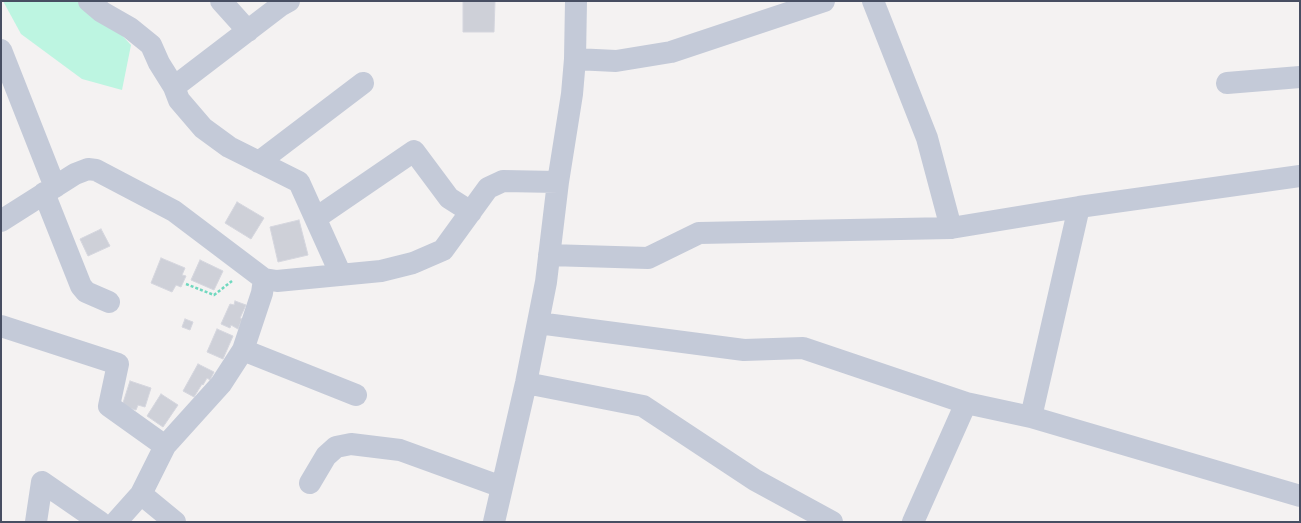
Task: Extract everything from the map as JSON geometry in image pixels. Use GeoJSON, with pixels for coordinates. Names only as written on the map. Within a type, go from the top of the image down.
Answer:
{"type":"FeatureCollection","features":[{"type":"Feature","properties":{"kind":"street"},"geometry":{"type":"LineString","coordinates":[[89,1],[102,12],[130,28],[151,45],[159,63],[174,87],[179,100],[203,128],[229,147],[299,182],[341,275]]}},
{"type":"Feature","properties":{"kind":"street"},"geometry":{"type":"LineString","coordinates":[[221,1],[248,31]]}},
{"type":"Feature","properties":{"kind":"street"},"geometry":{"type":"LineString","coordinates":[[494,522],[526,383],[546,282],[558,182],[572,94],[575,60],[576,1]]}},
{"type":"Feature","properties":{"kind":"street"},"geometry":{"type":"LineString","coordinates":[[575,60],[616,61],[671,52],[824,1]]}},
{"type":"Feature","properties":{"kind":"street"},"geometry":{"type":"LineString","coordinates":[[874,1],[927,138],[951,228]]}},
{"type":"Feature","properties":{"kind":"street"},"geometry":{"type":"LineString","coordinates":[[174,87],[248,31],[282,3]]}},
{"type":"Feature","properties":{"kind":"street"},"geometry":{"type":"LineString","coordinates":[[1,50],[50,190],[81,286],[86,292],[110,302]]}},
{"type":"Feature","properties":{"kind":"street"},"geometry":{"type":"LineString","coordinates":[[1227,83],[1300,77]]}},
{"type":"Feature","properties":{"kind":"street"},"geometry":{"type":"LineString","coordinates":[[259,162],[363,83]]}},
{"type":"Feature","properties":{"kind":"street"},"geometry":{"type":"LineString","coordinates":[[316,218],[414,151],[449,198],[471,212]]}},
{"type":"Feature","properties":{"kind":"street"},"geometry":{"type":"LineString","coordinates":[[1,221],[75,174],[88,169],[96,170],[174,211],[264,279],[277,280],[341,275],[381,270],[407,264],[442,250],[488,188],[503,181],[558,182]]}},
{"type":"Feature","properties":{"kind":"street"},"geometry":{"type":"LineString","coordinates":[[549,255],[648,258],[699,233],[951,228],[1079,207],[1300,176]]}},
{"type":"Feature","properties":{"kind":"street"},"geometry":{"type":"LineString","coordinates":[[1031,417],[1079,207]]}},
{"type":"Feature","properties":{"kind":"street"},"geometry":{"type":"LineString","coordinates":[[116,522],[141,494],[165,446],[221,384],[243,350],[262,293],[264,279]]}},
{"type":"Feature","properties":{"kind":"street"},"geometry":{"type":"LineString","coordinates":[[538,323],[744,350],[803,348],[966,403],[1031,417],[1300,496]]}},
{"type":"Feature","properties":{"kind":"street"},"geometry":{"type":"LineString","coordinates":[[1,326],[118,364],[109,406],[165,446]]}},
{"type":"Feature","properties":{"kind":"street"},"geometry":{"type":"LineString","coordinates":[[243,350],[356,394]]}},
{"type":"Feature","properties":{"kind":"street"},"geometry":{"type":"LineString","coordinates":[[526,383],[643,406],[754,480],[832,522]]}},
{"type":"Feature","properties":{"kind":"street"},"geometry":{"type":"LineString","coordinates":[[912,522],[966,403]]}},
{"type":"Feature","properties":{"kind":"street"},"geometry":{"type":"LineString","coordinates":[[310,483],[326,456],[336,447],[350,444],[400,450],[502,487]]}},
{"type":"Feature","properties":{"kind":"street"},"geometry":{"type":"LineString","coordinates":[[36,522],[42,482],[100,522]]}},
{"type":"Feature","properties":{"kind":"street"},"geometry":{"type":"LineString","coordinates":[[141,494],[175,522]]}},
{"type":"Feature","properties":{"kind":"path"},"geometry":{"type":"LineString","coordinates":[[186,284],[214,295],[234,280]]}},
{"type":"Feature","properties":{"kind":"green space"},"geometry":{"type":"Polygon","coordinates":[[[3,1],[90,1],[131,45],[122,90],[82,79],[21,34],[3,1]]]}},
{"type":"Feature","properties":{"kind":"building"},"geometry":{"type":"Polygon","coordinates":[[[463,1],[495,1],[494,32],[463,32],[463,1]]]}},
{"type":"Feature","properties":{"kind":"building"},"geometry":{"type":"Polygon","coordinates":[[[237,202],[264,218],[251,239],[225,223],[237,202]]]}},
{"type":"Feature","properties":{"kind":"building"},"geometry":{"type":"Polygon","coordinates":[[[299,220],[308,255],[278,262],[270,227],[299,220]]]}},
{"type":"Feature","properties":{"kind":"building"},"geometry":{"type":"Polygon","coordinates":[[[101,229],[110,246],[88,256],[80,239],[101,229]]]}},
{"type":"Feature","properties":{"kind":"building"},"geometry":{"type":"Polygon","coordinates":[[[161,258],[185,268],[182,275],[186,276],[181,287],[176,285],[172,292],[151,283],[161,258]]]}},
{"type":"Feature","properties":{"kind":"building"},"geometry":{"type":"Polygon","coordinates":[[[200,260],[223,271],[214,290],[191,280],[200,260]]]}},
{"type":"Feature","properties":{"kind":"building"},"geometry":{"type":"Polygon","coordinates":[[[235,301],[246,305],[240,318],[242,319],[238,329],[231,325],[230,328],[221,324],[230,304],[234,305],[235,301]]]}},
{"type":"Feature","properties":{"kind":"building"},"geometry":{"type":"Polygon","coordinates":[[[185,319],[193,322],[190,330],[182,327],[185,319]]]}},
{"type":"Feature","properties":{"kind":"building"},"geometry":{"type":"Polygon","coordinates":[[[217,329],[233,336],[223,359],[207,352],[217,329]]]}},
{"type":"Feature","properties":{"kind":"building"},"geometry":{"type":"Polygon","coordinates":[[[198,364],[214,372],[210,380],[207,378],[203,385],[202,384],[194,397],[183,391],[198,364]]]}},
{"type":"Feature","properties":{"kind":"building"},"geometry":{"type":"Polygon","coordinates":[[[130,381],[151,388],[145,407],[138,405],[136,410],[122,406],[130,381]]]}},
{"type":"Feature","properties":{"kind":"building"},"geometry":{"type":"Polygon","coordinates":[[[161,394],[178,405],[163,427],[147,416],[161,394]]]}}]}
